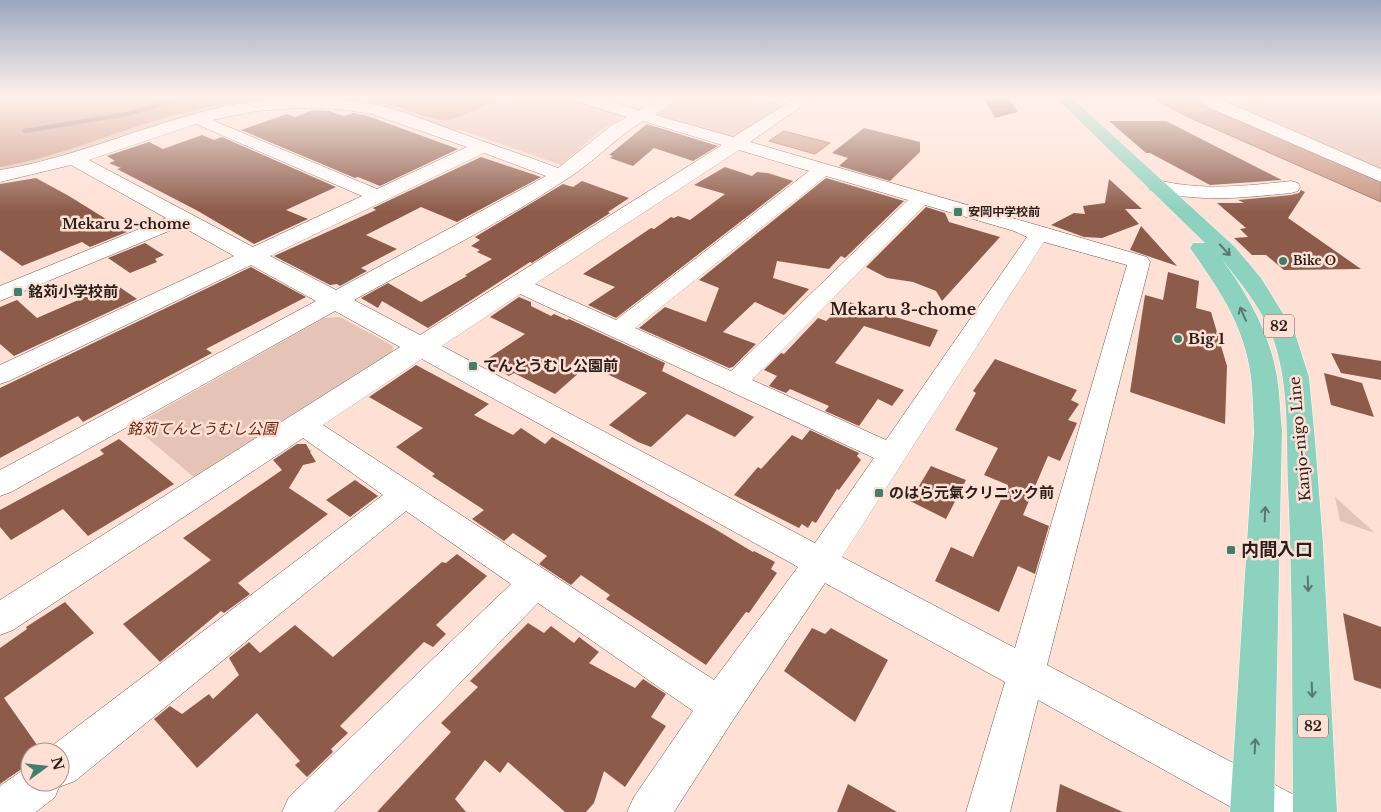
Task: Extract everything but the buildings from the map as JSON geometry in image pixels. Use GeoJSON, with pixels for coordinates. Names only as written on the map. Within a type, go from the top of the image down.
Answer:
{"type":"FeatureCollection","features":[{"type":"Feature","properties":{"kind":"main road","name":"Kanjo-nigo Line"},"geometry":{"type":"LineString","coordinates":[[1085,135],[1188,234],[1203,251],[1223,276],[1240,306],[1258,348],[1263,372],[1268,431],[1263,806]]}},
{"type":"Feature","properties":{"kind":"main road","name":"Kanjo-nigo Line"},"geometry":{"type":"LineString","coordinates":[[1101,135],[1208,233],[1253,283],[1283,333],[1296,377],[1307,544],[1315,812]]}},
{"type":"Feature","properties":{"kind":"street"},"geometry":{"type":"LineString","coordinates":[[0,176],[73,159],[148,135]]}},
{"type":"Feature","properties":{"kind":"street"},"geometry":{"type":"LineString","coordinates":[[234,135],[377,196]]}},
{"type":"Feature","properties":{"kind":"street"},"geometry":{"type":"LineString","coordinates":[[448,135],[561,174]]}},
{"type":"Feature","properties":{"kind":"street"},"geometry":{"type":"LineString","coordinates":[[0,484],[335,301],[561,174],[586,156],[610,135]]}},
{"type":"Feature","properties":{"kind":"street"},"geometry":{"type":"LineString","coordinates":[[709,135],[1021,227],[1035,233],[1139,262],[1100,411],[1025,673],[988,812]]}},
{"type":"Feature","properties":{"kind":"street"},"geometry":{"type":"LineString","coordinates":[[0,619],[751,135]]}},
{"type":"Feature","properties":{"kind":"street"},"geometry":{"type":"LineString","coordinates":[[1285,135],[1381,176]]}},
{"type":"Feature","properties":{"kind":"street"},"geometry":{"type":"LineString","coordinates":[[0,374],[482,147]]}},
{"type":"Feature","properties":{"kind":"street"},"geometry":{"type":"LineString","coordinates":[[73,159],[1025,673],[1263,806]]}},
{"type":"Feature","properties":{"kind":"street"},"geometry":{"type":"LineString","coordinates":[[618,330],[824,169]]}},
{"type":"Feature","properties":{"kind":"street"},"geometry":{"type":"LineString","coordinates":[[1157,186],[1181,193],[1211,196],[1290,187]]}},
{"type":"Feature","properties":{"kind":"street"},"geometry":{"type":"LineString","coordinates":[[735,382],[921,198]]}},
{"type":"Feature","properties":{"kind":"street"},"geometry":{"type":"LineString","coordinates":[[0,294],[182,218]]}},
{"type":"Feature","properties":{"kind":"street"},"geometry":{"type":"LineString","coordinates":[[649,812],[719,706],[820,563],[1037,237],[1035,233]]}},
{"type":"Feature","properties":{"kind":"street"},"geometry":{"type":"LineString","coordinates":[[518,285],[891,454]]}},
{"type":"Feature","properties":{"kind":"street"},"geometry":{"type":"LineString","coordinates":[[302,424],[719,706]]}},
{"type":"Feature","properties":{"kind":"street"},"geometry":{"type":"LineString","coordinates":[[70,758],[406,494]]}},
{"type":"Feature","properties":{"kind":"street"},"geometry":{"type":"LineString","coordinates":[[304,812],[536,582]]}},
{"type":"Feature","properties":{"kind":"street"},"geometry":{"type":"LineString","coordinates":[[2,812],[27,792]]}},
{"type":"Feature","properties":{"kind":"green space"},"geometry":{"type":"Polygon","coordinates":[[[0,135],[153,135],[80,155],[0,172],[0,135]]]}},
{"type":"Feature","properties":{"kind":"green space"},"geometry":{"type":"Polygon","coordinates":[[[475,135],[596,135],[561,165],[475,135]]]}},
{"type":"Feature","properties":{"kind":"green space"},"geometry":{"type":"Polygon","coordinates":[[[718,135],[743,135],[740,137],[729,138],[718,135]]]}},
{"type":"Feature","properties":{"kind":"green space"},"geometry":{"type":"Polygon","coordinates":[[[1295,135],[1381,135],[1381,172],[1295,135]]]}},
{"type":"Feature","properties":{"kind":"green space","name":"銘苅てんとうむし公園"},"geometry":{"type":"Polygon","coordinates":[[[340,317],[393,346],[392,353],[195,478],[133,426],[324,318],[340,317]]]}},
{"type":"Feature","properties":{"kind":"green space"},"geometry":{"type":"Polygon","coordinates":[[[1335,497],[1375,533],[1340,521],[1335,497]]]}},
{"type":"Feature","properties":{"kind":"shaded area"},"geometry":{"type":"Polygon","coordinates":[[[0,135],[112,135],[52,155],[0,167],[0,135]]]}},
{"type":"Feature","properties":{"kind":"shaded area"},"geometry":{"type":"Polygon","coordinates":[[[778,135],[799,135],[830,143],[815,154],[769,141],[778,135]]]}},
{"type":"Feature","properties":{"kind":"shaded area"},"geometry":{"type":"Polygon","coordinates":[[[1229,135],[1275,135],[1381,181],[1381,202],[1229,135]]]}},
{"type":"Feature","properties":{"kind":"place","name":"安岡中学校前"},"geometry":{"type":"Point","coordinates":[958,212]}},
{"type":"Feature","properties":{"kind":"place","name":"Bike O"},"geometry":{"type":"Point","coordinates":[1283,261]}},
{"type":"Feature","properties":{"kind":"place","name":"銘苅小学校前"},"geometry":{"type":"Point","coordinates":[18,292]}},
{"type":"Feature","properties":{"kind":"place","name":"Big 1"},"geometry":{"type":"Point","coordinates":[1178,339]}},
{"type":"Feature","properties":{"kind":"place","name":"てんとうむし公園前"},"geometry":{"type":"Point","coordinates":[473,366]}},
{"type":"Feature","properties":{"kind":"place","name":"のはら元氣クリニック前"},"geometry":{"type":"Point","coordinates":[879,493]}},
{"type":"Feature","properties":{"kind":"place","name":"内間入口"},"geometry":{"type":"Point","coordinates":[1231,550]}},
{"type":"Feature","properties":{"kind":"district","name":"Mekaru 2-chome"},"geometry":{"type":"Point","coordinates":[126,224]}},
{"type":"Feature","properties":{"kind":"district","name":"Mekaru 3-chome"},"geometry":{"type":"Point","coordinates":[903,309]}}]}
